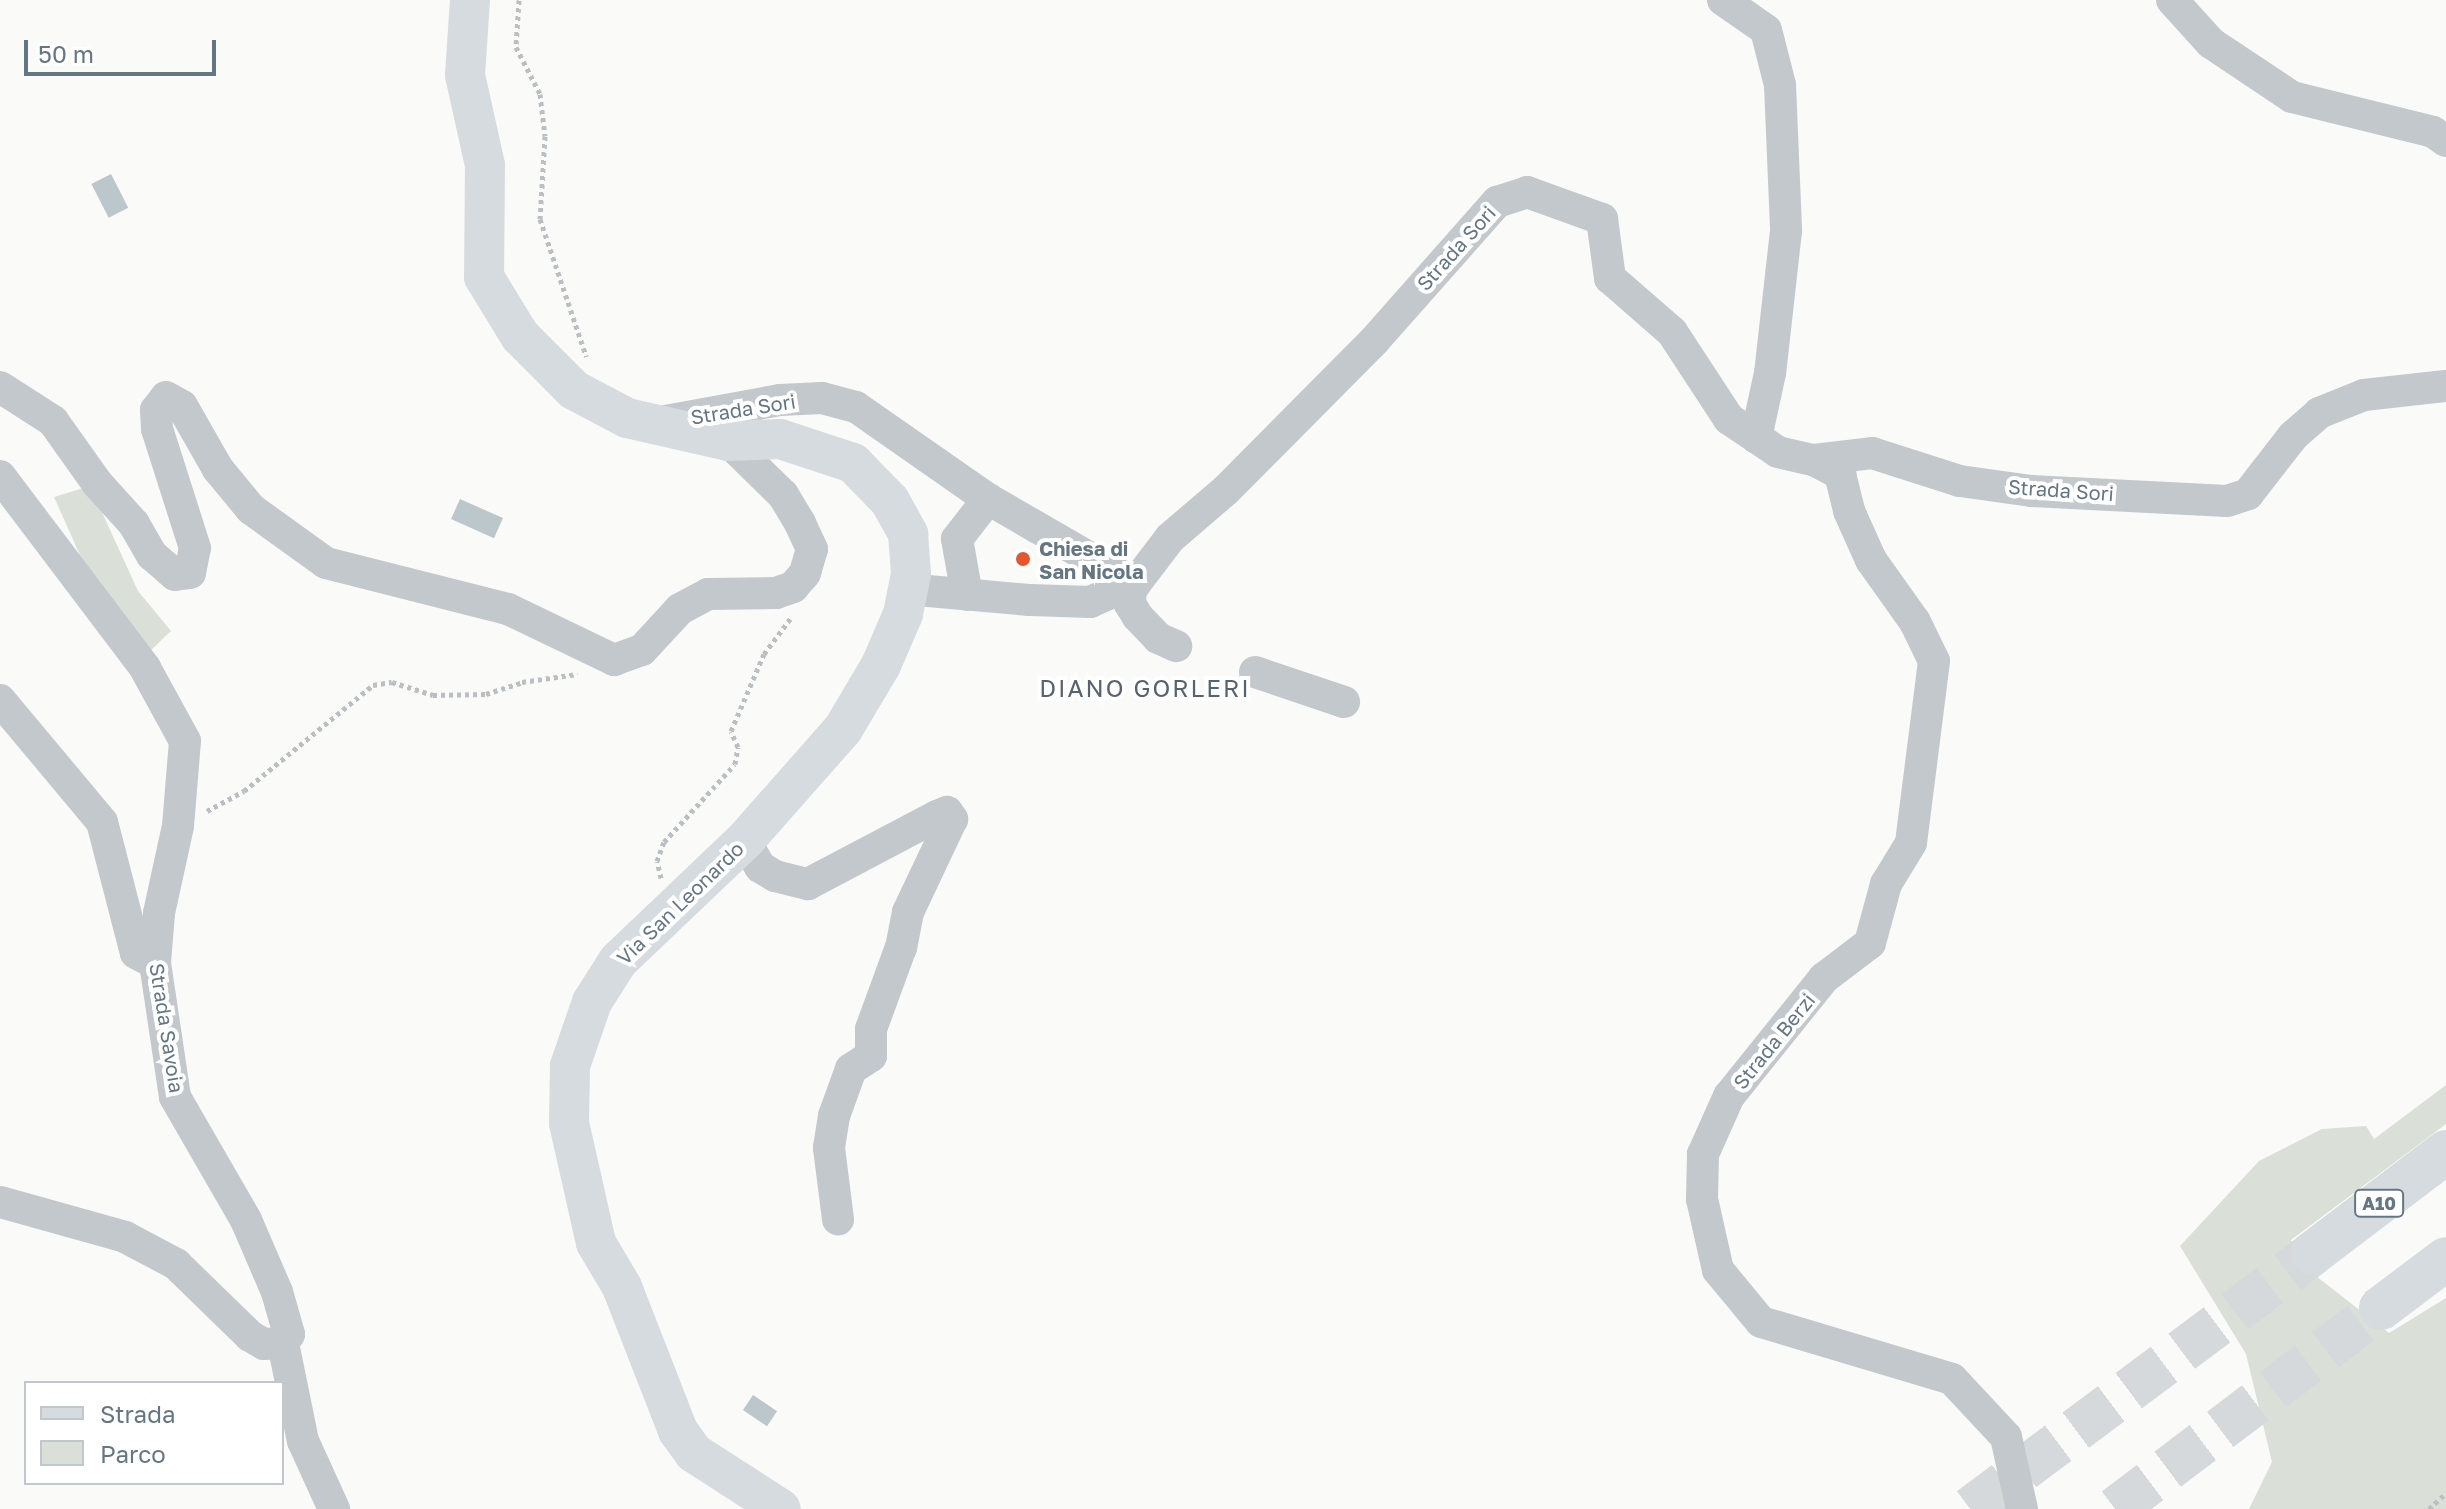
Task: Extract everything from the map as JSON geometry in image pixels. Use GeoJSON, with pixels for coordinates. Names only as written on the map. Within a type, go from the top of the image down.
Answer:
{"type":"FeatureCollection","features":[{"type":"Feature","properties":{"kind":"highway","name":"A10"},"geometry":{"type":"LineString","coordinates":[[2313,1253],[2446,1152]]}},
{"type":"Feature","properties":{"kind":"highway"},"geometry":{"type":"LineString","coordinates":[[2381,1308],[2446,1259]]}},
{"type":"Feature","properties":{"kind":"main road","name":"Via San Leonardo"},"geometry":{"type":"LineString","coordinates":[[470,0],[465,75],[485,165],[484,277],[520,336],[574,390],[627,418],[728,441],[780,439],[853,463],[890,501],[908,534],[911,574],[903,614],[881,665],[843,729],[745,840],[618,961],[592,1002],[570,1066],[569,1123],[596,1243],[622,1287],[678,1431],[694,1453],[781,1509]]}},
{"type":"Feature","properties":{"kind":"street"},"geometry":{"type":"LineString","coordinates":[[1723,0],[1766,30],[1780,85],[1786,231],[1770,373],[1756,438]]}},
{"type":"Feature","properties":{"kind":"street"},"geometry":{"type":"LineString","coordinates":[[2172,0],[2211,43],[2292,97],[2433,132],[2446,141]]}},
{"type":"Feature","properties":{"kind":"street","name":"Strada Sori"},"geometry":{"type":"LineString","coordinates":[[652,423],[780,400],[822,398],[856,407],[988,499],[1131,584],[1137,583],[1170,538],[1226,490],[1374,341],[1497,202],[1527,192],[1602,219],[1610,278],[1672,332],[1729,419],[1778,452],[1814,460],[1872,453],[1960,481],[2031,491],[2227,501],[2248,494],[2293,436],[2319,413],[2364,395],[2446,386]]}},
{"type":"Feature","properties":{"kind":"street"},"geometry":{"type":"LineString","coordinates":[[0,387],[53,421],[88,472],[134,524],[152,555],[175,575],[190,573],[195,548],[157,429],[156,410],[166,397],[182,406],[218,469],[251,509],[326,563],[508,609],[614,660],[642,650],[680,609],[708,594],[776,593],[793,587],[805,573],[812,549],[783,495],[728,441]]}},
{"type":"Feature","properties":{"kind":"street","name":"Strada Berzi"},"geometry":{"type":"LineString","coordinates":[[1814,460],[1840,474],[1849,511],[1871,560],[1915,622],[1934,661],[1911,843],[1886,884],[1870,943],[1824,978],[1729,1096],[1703,1154],[1702,1199],[1718,1270],[1761,1322],[1952,1379],[2006,1437],[2022,1509]]}},
{"type":"Feature","properties":{"kind":"street","name":"Strada Savoia"},"geometry":{"type":"LineString","coordinates":[[0,476],[66,560],[175,715],[185,741],[179,818],[159,913],[155,963],[175,1097],[265,1263],[289,1334],[283,1343],[307,1454],[334,1509]]}},
{"type":"Feature","properties":{"kind":"street"},"geometry":{"type":"LineString","coordinates":[[967,595],[957,539],[988,499]]}},
{"type":"Feature","properties":{"kind":"street"},"geometry":{"type":"LineString","coordinates":[[911,574],[917,590],[1090,602],[1131,584],[1130,604],[1138,617],[1158,638],[1176,646]]}},
{"type":"Feature","properties":{"kind":"street"},"geometry":{"type":"LineString","coordinates":[[1255,672],[1344,702]]}},
{"type":"Feature","properties":{"kind":"street"},"geometry":{"type":"LineString","coordinates":[[0,700],[102,822],[136,953],[155,963]]}},
{"type":"Feature","properties":{"kind":"street"},"geometry":{"type":"LineString","coordinates":[[745,840],[760,867],[775,876],[808,884],[937,816],[947,812],[952,819],[908,912],[901,947],[871,1029],[871,1056],[851,1069],[834,1116],[829,1148],[838,1219]]}},
{"type":"Feature","properties":{"kind":"street"},"geometry":{"type":"LineString","coordinates":[[0,1202],[125,1237],[176,1264],[250,1336],[264,1344],[283,1343]]}},
{"type":"Feature","properties":{"kind":"path"},"geometry":{"type":"LineString","coordinates":[[519,0],[516,47],[540,94],[545,136],[540,219],[565,304],[593,366]]}},
{"type":"Feature","properties":{"kind":"path"},"geometry":{"type":"LineString","coordinates":[[666,915],[657,861],[664,842],[735,764],[738,747],[731,731],[764,654],[800,601],[793,587]]}},
{"type":"Feature","properties":{"kind":"path"},"geometry":{"type":"LineString","coordinates":[[179,818],[209,811],[244,791],[373,685],[392,682],[433,695],[486,694],[522,682],[586,674],[598,665],[598,654]]}},
{"type":"Feature","properties":{"kind":"path"},"geometry":{"type":"LineString","coordinates":[[2429,1509],[2446,1493]]}},
{"type":"Feature","properties":{"kind":"green space"},"geometry":{"type":"Polygon","coordinates":[[[90,486],[138,591],[171,631],[150,651],[83,562],[54,497],[90,486]]]}},
{"type":"Feature","properties":{"kind":"green space"},"geometry":{"type":"Polygon","coordinates":[[[2446,1085],[2446,1124],[2291,1240],[2316,1276],[2389,1333],[2446,1298],[2446,1509],[2249,1509],[2272,1462],[2246,1354],[2180,1246],[2259,1161],[2322,1129],[2366,1126],[2374,1139],[2446,1085]]]}},
{"type":"Feature","properties":{"kind":"shaded area"},"geometry":{"type":"Polygon","coordinates":[[[111,174],[128,208],[109,218],[91,184],[111,174]]]}},
{"type":"Feature","properties":{"kind":"shaded area"},"geometry":{"type":"Polygon","coordinates":[[[460,499],[503,518],[494,538],[451,519],[460,499]]]}},
{"type":"Feature","properties":{"kind":"shaded area"},"geometry":{"type":"Polygon","coordinates":[[[753,1395],[777,1411],[767,1426],[743,1410],[753,1395]]]}},
{"type":"Feature","properties":{"kind":"tunnel"},"geometry":{"type":"LineString","coordinates":[[1970,1509],[2313,1253]]}},
{"type":"Feature","properties":{"kind":"tunnel"},"geometry":{"type":"LineString","coordinates":[[2115,1509],[2381,1308]]}},
{"type":"Feature","properties":{"kind":"place","name":"Chiesa di San Nicola"},"geometry":{"type":"Point","coordinates":[1023,559]}},
{"type":"Feature","properties":{"kind":"district","name":"DIANO GORLERI"},"geometry":{"type":"Point","coordinates":[1145,688]}}]}
